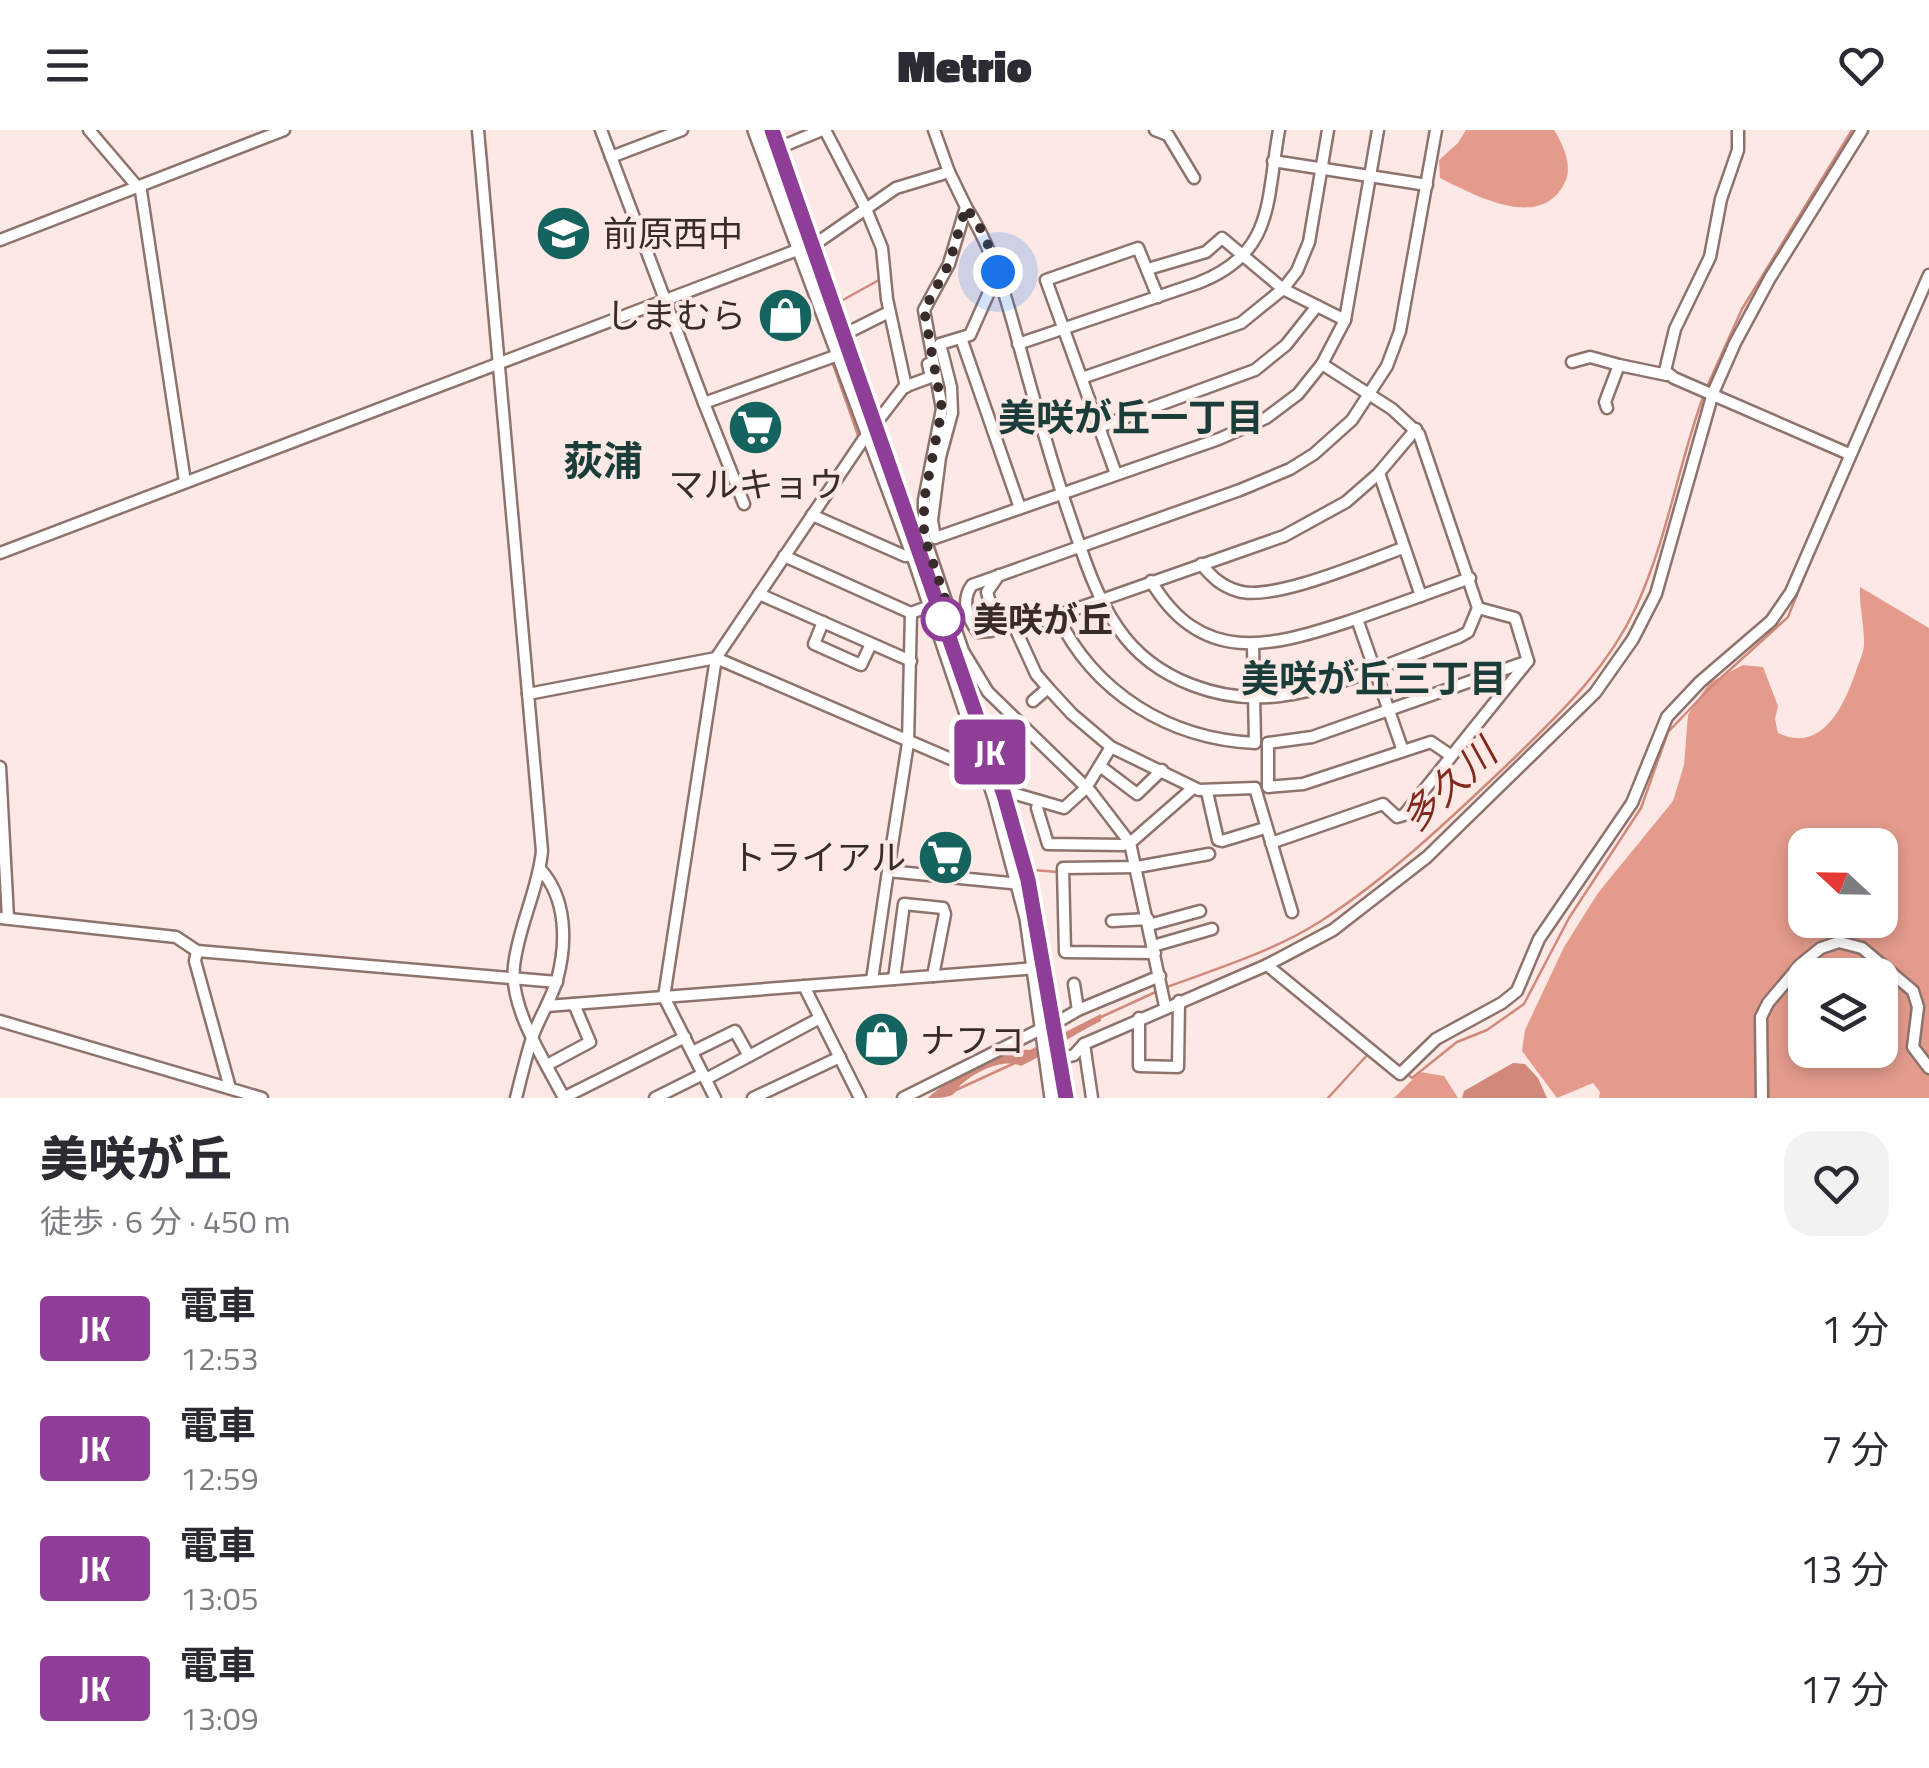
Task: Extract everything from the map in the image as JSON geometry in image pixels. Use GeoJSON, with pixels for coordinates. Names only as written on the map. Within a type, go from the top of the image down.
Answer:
{"type":"FeatureCollection","features":[{"type":"Feature","properties":{"kind":"highway"},"geometry":{"type":"LineString","coordinates":[[756,130],[932,605],[996,797],[1021,884],[1037,968],[1053,1098]]}},
{"type":"Feature","properties":{"kind":"street"},"geometry":{"type":"LineString","coordinates":[[89,130],[141,191],[185,482]]}},
{"type":"Feature","properties":{"kind":"street"},"geometry":{"type":"LineString","coordinates":[[0,240],[284,130]]}},
{"type":"Feature","properties":{"kind":"street"},"geometry":{"type":"LineString","coordinates":[[478,130],[542,851],[514,961],[520,1012],[564,1098],[685,1037]]}},
{"type":"Feature","properties":{"kind":"street"},"geometry":{"type":"LineString","coordinates":[[601,130],[744,504]]}},
{"type":"Feature","properties":{"kind":"street"},"geometry":{"type":"LineString","coordinates":[[611,158],[682,130]]}},
{"type":"Feature","properties":{"kind":"street"},"geometry":{"type":"LineString","coordinates":[[934,130],[949,172],[984,234],[998,272],[1062,493],[1100,599],[1132,646],[1166,673],[1214,692],[1254,698],[1304,691],[1468,632],[1478,608],[1416,429],[1322,364]]}},
{"type":"Feature","properties":{"kind":"street"},"geometry":{"type":"LineString","coordinates":[[1156,130],[1168,135],[1194,178]]}},
{"type":"Feature","properties":{"kind":"street"},"geometry":{"type":"LineString","coordinates":[[1018,344],[1223,274],[1244,258],[1262,226],[1278,130]]}},
{"type":"Feature","properties":{"kind":"street"},"geometry":{"type":"LineString","coordinates":[[1082,378],[1241,323],[1283,289],[1297,271],[1310,242],[1328,130]]}},
{"type":"Feature","properties":{"kind":"street"},"geometry":{"type":"LineString","coordinates":[[998,272],[970,335],[940,344],[951,387],[952,412],[940,458],[932,520],[935,538],[1219,439],[1266,418],[1298,394],[1322,364],[1345,320],[1378,130]]}},
{"type":"Feature","properties":{"kind":"street"},"geometry":{"type":"LineString","coordinates":[[998,575],[987,592],[996,626],[991,631],[978,632],[966,606],[972,585],[998,575],[1080,548],[1290,469],[1341,430],[1370,395],[1400,332],[1436,130]]}},
{"type":"Feature","properties":{"kind":"street"},"geometry":{"type":"LineString","coordinates":[[1667,375],[1664,365],[1674,329],[1710,257],[1720,200],[1738,150],[1738,130]]}},
{"type":"Feature","properties":{"kind":"street"},"geometry":{"type":"LineString","coordinates":[[1047,1060],[1074,1055],[1084,1044],[1267,965],[1334,930],[1407,874],[1595,693],[1633,639],[1656,594],[1712,393],[1756,303],[1862,130]]}},
{"type":"Feature","properties":{"kind":"street"},"geometry":{"type":"LineString","coordinates":[[766,152],[818,131],[866,209],[882,248],[889,312],[906,387]]}},
{"type":"Feature","properties":{"kind":"street"},"geometry":{"type":"LineString","coordinates":[[1273,161],[1427,185]]}},
{"type":"Feature","properties":{"kind":"street"},"geometry":{"type":"LineString","coordinates":[[821,240],[896,188],[949,172]]}},
{"type":"Feature","properties":{"kind":"street"},"geometry":{"type":"LineString","coordinates":[[714,1098],[664,996],[716,658],[867,434],[906,387],[931,377],[920,322],[949,264],[966,207]]}},
{"type":"Feature","properties":{"kind":"street"},"geometry":{"type":"LineString","coordinates":[[1148,270],[1206,252],[1222,238],[1283,289],[1345,320]]}},
{"type":"Feature","properties":{"kind":"street"},"geometry":{"type":"LineString","coordinates":[[1116,474],[1046,280],[1138,248],[1158,297]]}},
{"type":"Feature","properties":{"kind":"street"},"geometry":{"type":"LineString","coordinates":[[0,553],[800,249]]}},
{"type":"Feature","properties":{"kind":"street"},"geometry":{"type":"LineString","coordinates":[[1267,965],[1372,1050],[1403,1070],[1436,1039],[1502,1003],[1516,991],[1539,940],[1632,804],[1666,716],[1771,621],[1791,592],[1929,275]]}},
{"type":"Feature","properties":{"kind":"street"},"geometry":{"type":"LineString","coordinates":[[1099,427],[1255,370],[1286,345],[1317,306]]}},
{"type":"Feature","properties":{"kind":"street"},"geometry":{"type":"LineString","coordinates":[[924,310],[942,409],[924,500],[924,536],[963,651],[988,692],[1086,788],[1130,843],[1165,1006]]}},
{"type":"Feature","properties":{"kind":"street"},"geometry":{"type":"LineString","coordinates":[[853,330],[889,312]]}},
{"type":"Feature","properties":{"kind":"street"},"geometry":{"type":"LineString","coordinates":[[961,338],[1020,508]]}},
{"type":"Feature","properties":{"kind":"street"},"geometry":{"type":"LineString","coordinates":[[704,403],[838,354]]}},
{"type":"Feature","properties":{"kind":"street"},"geometry":{"type":"LineString","coordinates":[[1572,362],[1590,358],[1667,375],[1849,454]]}},
{"type":"Feature","properties":{"kind":"street"},"geometry":{"type":"LineString","coordinates":[[1607,408],[1619,365]]}},
{"type":"Feature","properties":{"kind":"street"},"geometry":{"type":"LineString","coordinates":[[1292,912],[1254,788],[1207,792],[1111,747],[1072,714],[1036,674],[1016,630],[1284,536],[1346,502],[1379,473],[1416,429]]}},
{"type":"Feature","properties":{"kind":"street"},"geometry":{"type":"LineString","coordinates":[[831,471],[846,465]]}},
{"type":"Feature","properties":{"kind":"street"},"geometry":{"type":"LineString","coordinates":[[1379,473],[1421,596]]}},
{"type":"Feature","properties":{"kind":"street"},"geometry":{"type":"LineString","coordinates":[[812,515],[905,556],[914,556]]}},
{"type":"Feature","properties":{"kind":"street"},"geometry":{"type":"LineString","coordinates":[[1200,564],[1216,582],[1240,592],[1260,594],[1403,548]]}},
{"type":"Feature","properties":{"kind":"street"},"geometry":{"type":"LineString","coordinates":[[784,556],[912,613],[932,605]]}},
{"type":"Feature","properties":{"kind":"street"},"geometry":{"type":"LineString","coordinates":[[1151,581],[1161,598],[1212,638],[1253,645],[1288,642],[1470,578]]}},
{"type":"Feature","properties":{"kind":"street"},"geometry":{"type":"LineString","coordinates":[[759,594],[911,661]]}},
{"type":"Feature","properties":{"kind":"street"},"geometry":{"type":"LineString","coordinates":[[1478,608],[1515,618],[1528,661]]}},
{"type":"Feature","properties":{"kind":"street"},"geometry":{"type":"LineString","coordinates":[[872,980],[907,745],[912,613]]}},
{"type":"Feature","properties":{"kind":"street"},"geometry":{"type":"LineString","coordinates":[[1057,615],[1088,667],[1136,707],[1192,734],[1223,742],[1255,743],[1253,645]]}},
{"type":"Feature","properties":{"kind":"street"},"geometry":{"type":"LineString","coordinates":[[1357,618],[1403,751]]}},
{"type":"Feature","properties":{"kind":"street"},"geometry":{"type":"LineString","coordinates":[[823,622],[814,644],[861,665],[871,644]]}},
{"type":"Feature","properties":{"kind":"street"},"geometry":{"type":"LineString","coordinates":[[528,694],[716,658],[907,745],[988,775]]}},
{"type":"Feature","properties":{"kind":"street"},"geometry":{"type":"LineString","coordinates":[[1450,755],[1430,742],[1304,784],[1268,787],[1268,743],[1312,738],[1528,661]]}},
{"type":"Feature","properties":{"kind":"street"},"geometry":{"type":"LineString","coordinates":[[1271,844],[1383,804],[1397,817],[1404,815],[1528,661]]}},
{"type":"Feature","properties":{"kind":"street"},"geometry":{"type":"LineString","coordinates":[[1032,701],[1048,688]]}},
{"type":"Feature","properties":{"kind":"street"},"geometry":{"type":"LineString","coordinates":[[996,797],[1012,793],[1064,808],[1086,788],[1111,747]]}},
{"type":"Feature","properties":{"kind":"street"},"geometry":{"type":"LineString","coordinates":[[1100,766],[1137,794],[1162,770]]}},
{"type":"Feature","properties":{"kind":"street"},"geometry":{"type":"LineString","coordinates":[[0,767],[4,918],[176,936],[197,951],[556,982]]}},
{"type":"Feature","properties":{"kind":"street"},"geometry":{"type":"LineString","coordinates":[[1039,801],[1037,808],[1048,844],[1130,843],[1194,788]]}},
{"type":"Feature","properties":{"kind":"street"},"geometry":{"type":"LineString","coordinates":[[1207,792],[1218,840],[1265,828]]}},
{"type":"Feature","properties":{"kind":"street"},"geometry":{"type":"LineString","coordinates":[[1209,854],[1137,867],[1063,872],[1064,952],[1154,949],[1212,928]]}},
{"type":"Feature","properties":{"kind":"street"},"geometry":{"type":"LineString","coordinates":[[516,1098],[533,1036],[562,958],[562,906],[551,880],[540,869]]}},
{"type":"Feature","properties":{"kind":"street"},"geometry":{"type":"LineString","coordinates":[[888,871],[1021,884]]}},
{"type":"Feature","properties":{"kind":"street"},"geometry":{"type":"LineString","coordinates":[[894,979],[904,904],[943,908],[934,976]]}},
{"type":"Feature","properties":{"kind":"street"},"geometry":{"type":"LineString","coordinates":[[1112,921],[1148,922],[1200,911]]}},
{"type":"Feature","properties":{"kind":"street"},"geometry":{"type":"LineString","coordinates":[[1762,1098],[1761,1017],[1768,1002],[1801,964],[1821,948],[1839,942],[1862,948],[1912,991],[1918,1007],[1913,1047],[1929,1068]]}},
{"type":"Feature","properties":{"kind":"street"},"geometry":{"type":"LineString","coordinates":[[197,951],[195,961],[230,1088]]}},
{"type":"Feature","properties":{"kind":"street"},"geometry":{"type":"LineString","coordinates":[[547,1006],[1037,968]]}},
{"type":"Feature","properties":{"kind":"street"},"geometry":{"type":"LineString","coordinates":[[1061,1020],[1160,976]]}},
{"type":"Feature","properties":{"kind":"street"},"geometry":{"type":"LineString","coordinates":[[1074,984],[1078,1010]]}},
{"type":"Feature","properties":{"kind":"street"},"geometry":{"type":"LineString","coordinates":[[804,986],[860,1098]]}},
{"type":"Feature","properties":{"kind":"street"},"geometry":{"type":"LineString","coordinates":[[1139,1018],[1139,1066],[1178,1067],[1179,1001]]}},
{"type":"Feature","properties":{"kind":"street"},"geometry":{"type":"LineString","coordinates":[[547,1065],[590,1042],[574,1004]]}},
{"type":"Feature","properties":{"kind":"street"},"geometry":{"type":"LineString","coordinates":[[655,1098],[750,1056],[820,1018]]}},
{"type":"Feature","properties":{"kind":"street"},"geometry":{"type":"LineString","coordinates":[[4,1022],[262,1098]]}},
{"type":"Feature","properties":{"kind":"street"},"geometry":{"type":"LineString","coordinates":[[903,1098],[1043,1028]]}},
{"type":"Feature","properties":{"kind":"street"},"geometry":{"type":"LineString","coordinates":[[692,1052],[735,1031],[750,1056]]}},
{"type":"Feature","properties":{"kind":"street"},"geometry":{"type":"LineString","coordinates":[[1084,1044],[1092,1098]]}},
{"type":"Feature","properties":{"kind":"street"},"geometry":{"type":"LineString","coordinates":[[753,1098],[840,1057]]}},
{"type":"Feature","properties":{"kind":"shaded area"},"geometry":{"type":"Polygon","coordinates":[[[1466,130],[1554,130],[1567,162],[1565,182],[1555,197],[1541,205],[1525,207],[1489,200],[1440,178],[1439,160],[1466,130]]]}},
{"type":"Feature","properties":{"kind":"shaded area"},"geometry":{"type":"Polygon","coordinates":[[[1860,587],[1929,628],[1929,1098],[1599,1098],[1600,1092],[1593,1083],[1557,1098],[1522,1051],[1525,1030],[1564,947],[1598,893],[1673,801],[1684,765],[1688,715],[1709,683],[1743,665],[1763,667],[1778,706],[1778,733],[1807,737],[1819,732],[1838,712],[1863,653],[1860,587]]]}},
{"type":"Feature","properties":{"kind":"shaded area"},"geometry":{"type":"Polygon","coordinates":[[[1101,1014],[1101,1021],[1021,1066],[991,1067],[969,1078],[952,1095],[928,1098],[976,1066],[1030,1050],[1101,1014]]]}},
{"type":"Feature","properties":{"kind":"shaded area"},"geometry":{"type":"Polygon","coordinates":[[[1513,1063],[1525,1064],[1538,1078],[1547,1098],[1462,1098],[1464,1091],[1513,1063]]]}},
{"type":"Feature","properties":{"kind":"shaded area"},"geometry":{"type":"Polygon","coordinates":[[[1420,1072],[1444,1076],[1458,1098],[1394,1098],[1420,1072]]]}},
{"type":"Feature","properties":{"kind":"waterway","name":"多久川"},"geometry":{"type":"LineString","coordinates":[[1706,389],[1742,309],[1852,130]]}},
{"type":"Feature","properties":{"kind":"waterway"},"geometry":{"type":"LineString","coordinates":[[841,301],[879,280]]}},
{"type":"Feature","properties":{"kind":"waterway"},"geometry":{"type":"LineString","coordinates":[[833,364],[859,438]]}},
{"type":"Feature","properties":{"kind":"waterway","name":"多久川"},"geometry":{"type":"LineString","coordinates":[[1167,987],[1284,941],[1346,904],[1440,827],[1579,692],[1624,630],[1647,582],[1703,397]]}},
{"type":"Feature","properties":{"kind":"waterway"},"geometry":{"type":"LineString","coordinates":[[1405,1072],[1412,1078],[1457,1042],[1487,1030],[1524,1004],[1569,918],[1641,808],[1668,732],[1788,617],[1826,523]]}},
{"type":"Feature","properties":{"kind":"waterway"},"geometry":{"type":"LineString","coordinates":[[925,753],[978,778]]}},
{"type":"Feature","properties":{"kind":"waterway"},"geometry":{"type":"LineString","coordinates":[[1008,787],[1026,792]]}},
{"type":"Feature","properties":{"kind":"waterway"},"geometry":{"type":"LineString","coordinates":[[1034,870],[1057,872]]}},
{"type":"Feature","properties":{"kind":"waterway"},"geometry":{"type":"LineString","coordinates":[[992,886],[1010,888]]}},
{"type":"Feature","properties":{"kind":"waterway","name":"多久川"},"geometry":{"type":"LineString","coordinates":[[1099,1018],[1160,990]]}},
{"type":"Feature","properties":{"kind":"waterway"},"geometry":{"type":"LineString","coordinates":[[1375,1047],[1399,1066]]}},
{"type":"Feature","properties":{"kind":"waterway"},"geometry":{"type":"LineString","coordinates":[[1328,1098],[1369,1053]]}},
{"type":"Feature","properties":{"kind":"waterway","name":"多久川"},"geometry":{"type":"LineString","coordinates":[[956,1090],[1017,1062]]}},
{"type":"Feature","properties":{"kind":"railway"},"geometry":{"type":"LineString","coordinates":[[773,130],[1004,795],[1042,949],[1066,1098]]}},
{"type":"Feature","properties":{"kind":"train","name":"JK"},"geometry":{"type":"LineString","coordinates":[[772,130],[1004,795],[1028,880],[1066,1098]]}},
{"type":"Feature","properties":{"kind":"place","name":"前原西中"},"geometry":{"type":"Point","coordinates":[564,233]}},
{"type":"Feature","properties":{"kind":"place","name":"しまむら"},"geometry":{"type":"Point","coordinates":[785,315]}},
{"type":"Feature","properties":{"kind":"place","name":"マルキョウ"},"geometry":{"type":"Point","coordinates":[756,428]}},
{"type":"Feature","properties":{"kind":"place","name":"美咲が丘"},"geometry":{"type":"Point","coordinates":[943,619]}},
{"type":"Feature","properties":{"kind":"place","name":"トライアル"},"geometry":{"type":"Point","coordinates":[945,857]}},
{"type":"Feature","properties":{"kind":"place","name":"ナフコ"},"geometry":{"type":"Point","coordinates":[881,1040]}},
{"type":"Feature","properties":{"kind":"district","name":"美咲が丘一丁目"},"geometry":{"type":"Point","coordinates":[1131,417]}},
{"type":"Feature","properties":{"kind":"district","name":"荻浦"},"geometry":{"type":"Point","coordinates":[603,460]}},
{"type":"Feature","properties":{"kind":"district","name":"美咲が丘三丁目"},"geometry":{"type":"Point","coordinates":[1374,678]}},
{"type":"Feature","properties":{"kind":"route"},"geometry":{"type":"LineString","coordinates":[[943,619],[953,622],[924,536],[924,500],[942,409],[924,310],[949,264],[966,207],[984,234],[998,272]]}}]}
